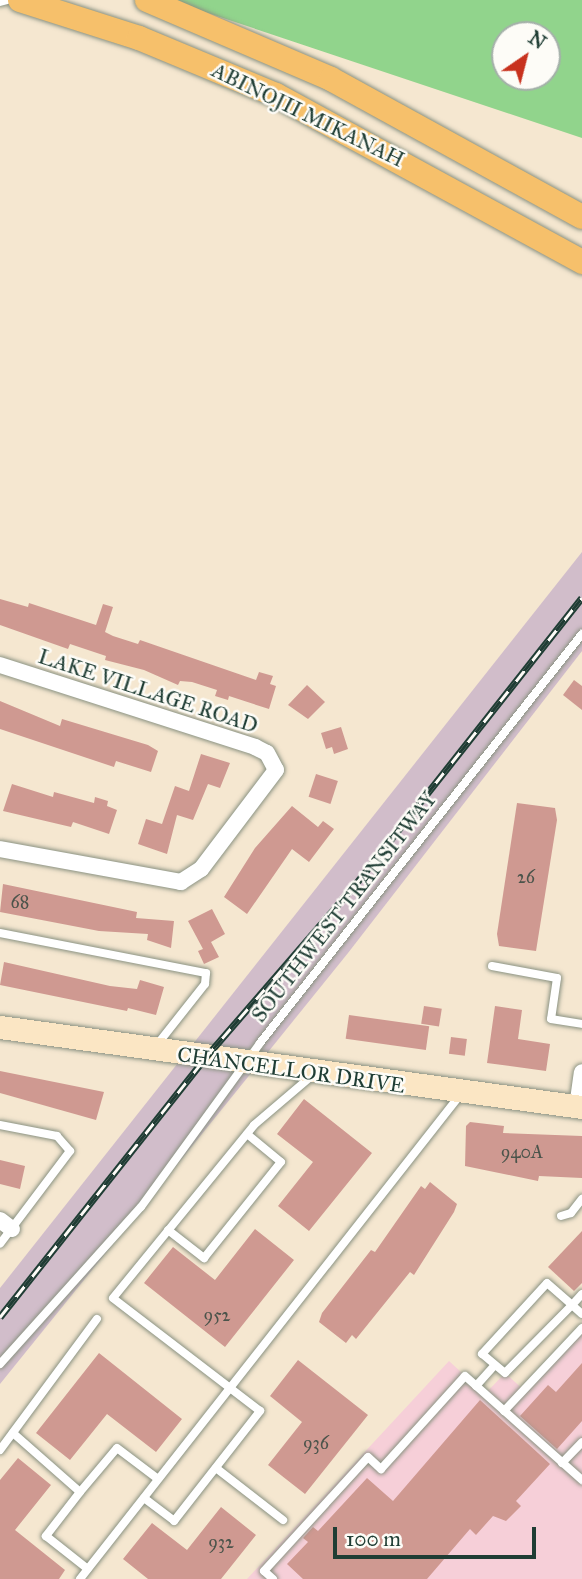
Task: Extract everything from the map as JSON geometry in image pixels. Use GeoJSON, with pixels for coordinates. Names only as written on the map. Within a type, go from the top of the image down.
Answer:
{"type":"FeatureCollection","features":[{"type":"Feature","properties":{"kind":"main road","name":"ABINOJII MIKANAH"},"geometry":{"type":"LineString","coordinates":[[20,0],[150,42],[276,95],[582,262]]}},
{"type":"Feature","properties":{"kind":"main road","name":"ABINOJII MIKANAH"},"geometry":{"type":"LineString","coordinates":[[146,0],[331,79],[582,217]]}},
{"type":"Feature","properties":{"kind":"main road"},"geometry":{"type":"LineString","coordinates":[[548,243],[582,268]]}},
{"type":"Feature","properties":{"kind":"street","name":"LAKE VILLAGE ROAD"},"geometry":{"type":"LineString","coordinates":[[0,665],[255,747],[267,753],[275,770],[201,869],[181,883],[0,849]]}},
{"type":"Feature","properties":{"kind":"street","name":"CHANCELLOR DRIVE"},"geometry":{"type":"LineString","coordinates":[[0,1027],[152,1051],[580,1107]]}},
{"type":"Feature","properties":{"kind":"street"},"geometry":{"type":"LineString","coordinates":[[580,1107],[582,1072]]}},
{"type":"Feature","properties":{"kind":"lane"},"geometry":{"type":"LineString","coordinates":[[0,2],[7,0]]}},
{"type":"Feature","properties":{"kind":"lane","name":"SOUTHWEST TRANSITWAY"},"geometry":{"type":"LineString","coordinates":[[0,1364],[141,1207],[245,1063],[582,634]]}},
{"type":"Feature","properties":{"kind":"lane"},"geometry":{"type":"LineString","coordinates":[[0,933],[205,973],[205,984],[152,1051]]}},
{"type":"Feature","properties":{"kind":"lane"},"geometry":{"type":"LineString","coordinates":[[492,966],[557,978],[551,1019],[582,1024]]}},
{"type":"Feature","properties":{"kind":"lane"},"geometry":{"type":"LineString","coordinates":[[144,1498],[174,1521],[260,1411],[113,1298],[247,1134],[316,1073]]}},
{"type":"Feature","properties":{"kind":"lane"},"geometry":{"type":"LineString","coordinates":[[80,1579],[461,1093]]}},
{"type":"Feature","properties":{"kind":"lane"},"geometry":{"type":"LineString","coordinates":[[0,1125],[57,1136],[70,1151],[6,1224],[0,1244]]}},
{"type":"Feature","properties":{"kind":"lane"},"geometry":{"type":"LineString","coordinates":[[168,1230],[204,1258],[281,1162],[247,1134]]}},
{"type":"Feature","properties":{"kind":"lane"},"geometry":{"type":"LineString","coordinates":[[561,1216],[571,1213],[582,1199]]}},
{"type":"Feature","properties":{"kind":"lane"},"geometry":{"type":"LineString","coordinates":[[582,1294],[572,1305],[505,1373],[482,1354],[547,1283],[572,1305],[582,1314]]}},
{"type":"Feature","properties":{"kind":"lane"},"geometry":{"type":"LineString","coordinates":[[0,1450],[97,1320]]}},
{"type":"Feature","properties":{"kind":"lane"},"geometry":{"type":"LineString","coordinates":[[504,1411],[582,1328]]}},
{"type":"Feature","properties":{"kind":"lane"},"geometry":{"type":"LineString","coordinates":[[476,1386],[495,1364]]}},
{"type":"Feature","properties":{"kind":"lane"},"geometry":{"type":"LineString","coordinates":[[272,1579],[264,1571],[368,1457],[381,1469],[466,1376],[582,1480]]}},
{"type":"Feature","properties":{"kind":"lane"},"geometry":{"type":"LineString","coordinates":[[13,1433],[80,1492]]}},
{"type":"Feature","properties":{"kind":"lane"},"geometry":{"type":"LineString","coordinates":[[562,1463],[582,1442]]}},
{"type":"Feature","properties":{"kind":"lane"},"geometry":{"type":"LineString","coordinates":[[88,1569],[46,1536],[80,1492],[117,1448],[159,1479]]}},
{"type":"Feature","properties":{"kind":"lane"},"geometry":{"type":"LineString","coordinates":[[216,1468],[283,1520]]}},
{"type":"Feature","properties":{"kind":"shaded area"},"geometry":{"type":"Polygon","coordinates":[[[582,552],[582,651],[348,953],[0,1384],[0,1288],[582,552]]]}},
{"type":"Feature","properties":{"kind":"shaded area"},"geometry":{"type":"Polygon","coordinates":[[[582,1328],[582,1579],[247,1579],[449,1361],[485,1394],[505,1373],[524,1390],[582,1328]]]}},
{"type":"Feature","properties":{"kind":"green space"},"geometry":{"type":"Polygon","coordinates":[[[169,0],[582,0],[582,138],[169,0]]]}},
{"type":"Feature","properties":{"kind":"building"},"geometry":{"type":"Polygon","coordinates":[[[0,599],[28,607],[29,603],[96,625],[103,604],[113,607],[105,632],[113,636],[138,644],[140,640],[256,680],[259,672],[273,676],[270,684],[276,686],[269,709],[229,696],[228,700],[215,696],[217,690],[192,682],[180,681],[178,685],[144,670],[105,660],[106,656],[70,644],[68,649],[0,625],[0,599]]]}},
{"type":"Feature","properties":{"kind":"building"},"geometry":{"type":"Polygon","coordinates":[[[574,680],[582,686],[582,710],[563,695],[574,680]]]}},
{"type":"Feature","properties":{"kind":"building"},"geometry":{"type":"Polygon","coordinates":[[[307,685],[325,702],[308,719],[288,705],[307,685]]]}},
{"type":"Feature","properties":{"kind":"building"},"geometry":{"type":"Polygon","coordinates":[[[0,701],[60,726],[62,719],[148,745],[158,751],[151,772],[116,761],[114,767],[0,729],[0,701]]]}},
{"type":"Feature","properties":{"kind":"building"},"geometry":{"type":"Polygon","coordinates":[[[341,727],[348,749],[334,754],[332,747],[326,749],[321,733],[341,727]]]}},
{"type":"Feature","properties":{"kind":"building"},"geometry":{"type":"Polygon","coordinates":[[[201,754],[230,763],[220,788],[208,784],[193,820],[177,815],[167,854],[138,844],[146,819],[162,824],[175,786],[189,791],[201,754]]]}},
{"type":"Feature","properties":{"kind":"building"},"geometry":{"type":"Polygon","coordinates":[[[316,774],[338,781],[330,804],[309,797],[316,774]]]}},
{"type":"Feature","properties":{"kind":"building"},"geometry":{"type":"Polygon","coordinates":[[[12,784],[53,797],[54,792],[94,803],[95,797],[108,801],[107,806],[117,810],[109,834],[73,822],[71,827],[3,811],[12,784]]]}},
{"type":"Feature","properties":{"kind":"building"},"geometry":{"type":"Polygon","coordinates":[[[517,803],[555,808],[557,820],[536,951],[499,946],[497,934],[517,803]]]}},
{"type":"Feature","properties":{"kind":"building"},"geometry":{"type":"Polygon","coordinates":[[[292,806],[318,827],[323,821],[334,829],[309,862],[292,849],[247,914],[224,897],[255,848],[292,806]]]}},
{"type":"Feature","properties":{"kind":"building"},"geometry":{"type":"Polygon","coordinates":[[[3,884],[137,912],[136,918],[174,921],[171,948],[147,940],[148,934],[99,931],[0,912],[3,884]]]}},
{"type":"Feature","properties":{"kind":"building"},"geometry":{"type":"Polygon","coordinates":[[[212,909],[225,934],[211,942],[219,957],[204,964],[198,951],[203,949],[188,921],[212,909]]]}},
{"type":"Feature","properties":{"kind":"building"},"geometry":{"type":"Polygon","coordinates":[[[4,962],[110,986],[137,989],[140,980],[164,987],[156,1015],[128,1008],[127,1011],[0,985],[4,962]]]}},
{"type":"Feature","properties":{"kind":"building"},"geometry":{"type":"Polygon","coordinates":[[[424,1006],[442,1009],[439,1027],[421,1024],[424,1006]]]}},
{"type":"Feature","properties":{"kind":"building"},"geometry":{"type":"Polygon","coordinates":[[[495,1006],[522,1010],[518,1039],[550,1044],[546,1071],[487,1063],[495,1006]]]}},
{"type":"Feature","properties":{"kind":"building"},"geometry":{"type":"Polygon","coordinates":[[[349,1015],[429,1026],[426,1050],[346,1039],[349,1015]]]}},
{"type":"Feature","properties":{"kind":"building"},"geometry":{"type":"Polygon","coordinates":[[[451,1037],[467,1039],[465,1056],[449,1054],[451,1037]]]}},
{"type":"Feature","properties":{"kind":"building"},"geometry":{"type":"Polygon","coordinates":[[[0,1071],[104,1092],[96,1120],[0,1093],[0,1071]]]}},
{"type":"Feature","properties":{"kind":"building"},"geometry":{"type":"Polygon","coordinates":[[[304,1099],[372,1153],[309,1231],[278,1206],[313,1162],[277,1134],[304,1099]]]}},
{"type":"Feature","properties":{"kind":"building"},"geometry":{"type":"Polygon","coordinates":[[[470,1122],[504,1126],[503,1133],[582,1136],[582,1178],[539,1176],[538,1181],[465,1166],[466,1126],[470,1122]]]}},
{"type":"Feature","properties":{"kind":"building"},"geometry":{"type":"Polygon","coordinates":[[[0,1160],[25,1166],[20,1189],[0,1184],[0,1160]]]}},
{"type":"Feature","properties":{"kind":"building"},"geometry":{"type":"Polygon","coordinates":[[[430,1182],[457,1204],[454,1212],[414,1275],[410,1272],[356,1339],[352,1335],[346,1343],[319,1322],[322,1313],[371,1250],[375,1252],[421,1186],[425,1189],[430,1182]]]}},
{"type":"Feature","properties":{"kind":"building"},"geometry":{"type":"Polygon","coordinates":[[[255,1229],[294,1260],[225,1347],[144,1283],[173,1247],[215,1280],[255,1229]]]}},
{"type":"Feature","properties":{"kind":"building"},"geometry":{"type":"Polygon","coordinates":[[[582,1231],[582,1283],[574,1291],[548,1267],[582,1231]]]}},
{"type":"Feature","properties":{"kind":"building"},"geometry":{"type":"Polygon","coordinates":[[[99,1353],[182,1419],[156,1452],[107,1414],[70,1460],[36,1433],[99,1353]]]}},
{"type":"Feature","properties":{"kind":"building"},"geometry":{"type":"Polygon","coordinates":[[[298,1360],[368,1415],[305,1494],[268,1465],[302,1422],[270,1396],[298,1360]]]}},
{"type":"Feature","properties":{"kind":"building"},"geometry":{"type":"Polygon","coordinates":[[[582,1363],[582,1421],[557,1449],[520,1416],[548,1385],[556,1392],[582,1363]]]}},
{"type":"Feature","properties":{"kind":"building"},"geometry":{"type":"Polygon","coordinates":[[[480,1400],[550,1464],[516,1501],[521,1506],[506,1521],[493,1516],[476,1535],[470,1529],[427,1579],[303,1579],[287,1564],[308,1542],[303,1538],[313,1527],[318,1531],[367,1478],[393,1501],[480,1400]]]}},
{"type":"Feature","properties":{"kind":"building"},"geometry":{"type":"Polygon","coordinates":[[[18,1458],[51,1485],[15,1530],[65,1570],[59,1579],[0,1579],[0,1480],[18,1458]]]}},
{"type":"Feature","properties":{"kind":"building"},"geometry":{"type":"Polygon","coordinates":[[[221,1507],[256,1535],[221,1579],[148,1579],[123,1559],[152,1523],[187,1550],[221,1507]]]}},
{"type":"Feature","properties":{"kind":"railway"},"geometry":{"type":"LineString","coordinates":[[0,1317],[205,1058],[355,885],[582,598]]}}]}
